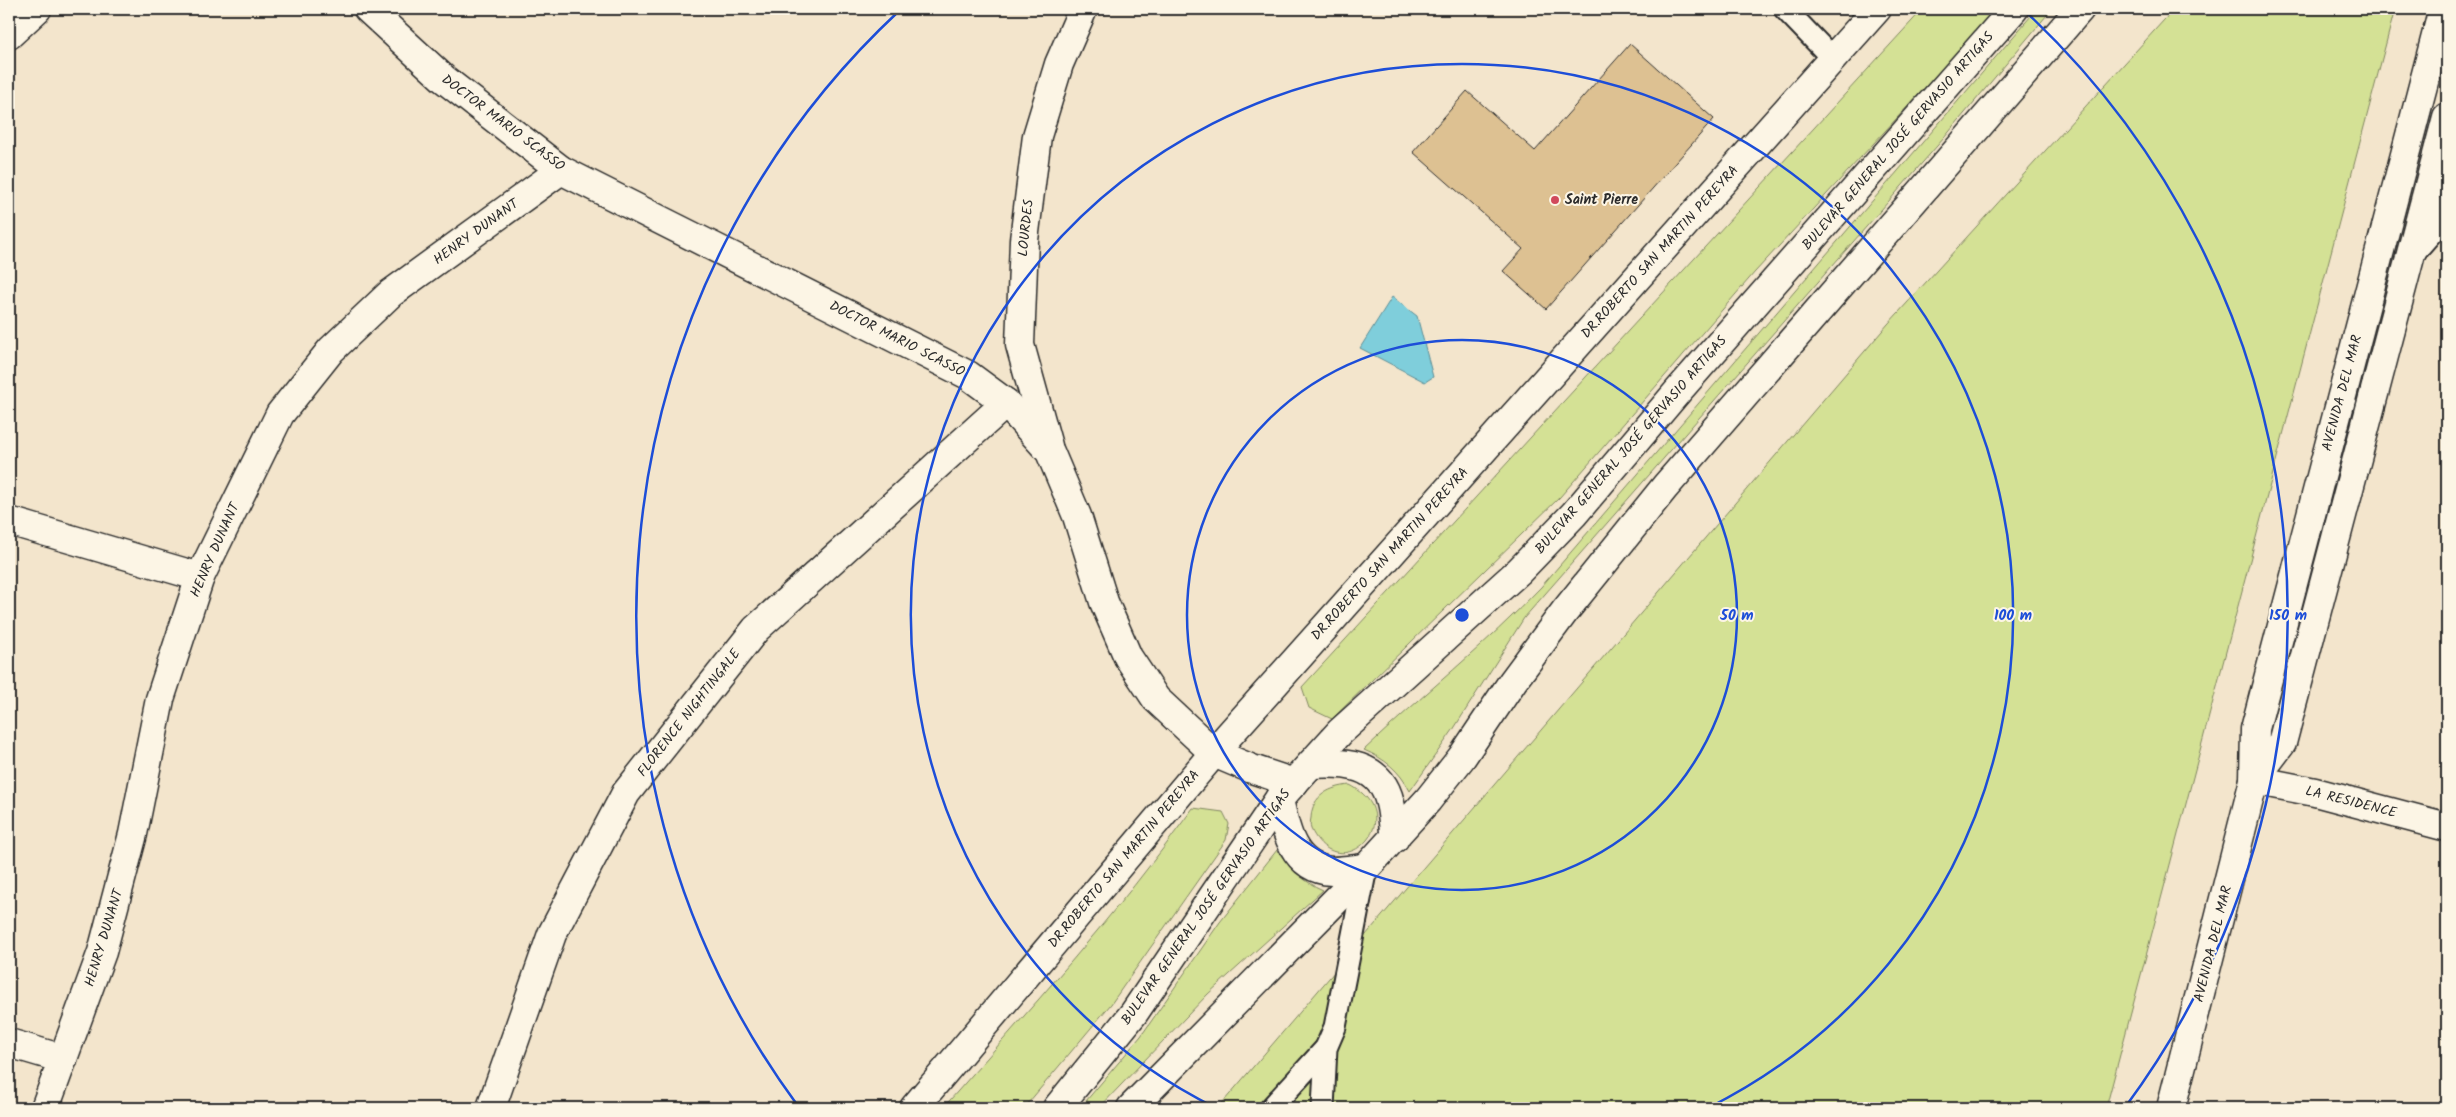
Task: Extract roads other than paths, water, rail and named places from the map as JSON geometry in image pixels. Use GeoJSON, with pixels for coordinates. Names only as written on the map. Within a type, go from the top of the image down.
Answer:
{"type":"FeatureCollection","features":[{"type":"Feature","properties":{"kind":"street"},"geometry":{"type":"LineString","coordinates":[[9,35],[37,9]]}},
{"type":"Feature","properties":{"kind":"street","name":"DOCTOR MARIO SCASSO"},"geometry":{"type":"LineString","coordinates":[[368,9],[444,79],[561,170],[968,375],[1006,403],[1050,452],[1077,516],[1104,602],[1128,657],[1156,699],[1214,753],[1252,769],[1295,782]]}},
{"type":"Feature","properties":{"kind":"street","name":"LOURDES"},"geometry":{"type":"LineString","coordinates":[[1050,452],[1020,345],[1024,240],[1037,136],[1059,64],[1083,9]]}},
{"type":"Feature","properties":{"kind":"street","name":"DR.ROBERTO SAN MARTIN PEREYRA"},"geometry":{"type":"LineString","coordinates":[[914,1108],[1214,753],[1877,9]]}},
{"type":"Feature","properties":{"kind":"street","name":"BULEVAR GENERAL JOSÉ GERVASIO ARTIGAS"},"geometry":{"type":"LineString","coordinates":[[1057,1108],[1134,1013],[1295,782],[1340,732],[1519,571],[1574,514],[1705,361],[2014,9]]}},
{"type":"Feature","properties":{"kind":"street"},"geometry":{"type":"LineString","coordinates":[[1130,1108],[1395,838],[1462,757],[1513,681],[1565,611],[1665,487],[2080,9]]}},
{"type":"Feature","properties":{"kind":"street","name":"AVENIDA DEL MAR"},"geometry":{"type":"LineString","coordinates":[[2171,1108],[2254,780],[2255,729],[2443,9]]}},
{"type":"Feature","properties":{"kind":"street","name":"AVENIDA DEL MAR"},"geometry":{"type":"LineString","coordinates":[[2254,780],[2282,743],[2447,117]]}},
{"type":"Feature","properties":{"kind":"street","name":"HENRY DUNANT"},"geometry":{"type":"LineString","coordinates":[[45,1108],[102,952],[133,834],[160,699],[200,577],[280,414],[331,350],[390,294],[561,170]]}},
{"type":"Feature","properties":{"kind":"street","name":"FLORENCE NIGHTINGALE"},"geometry":{"type":"LineString","coordinates":[[491,1108],[552,934],[626,792],[756,629],[1006,403]]}},
{"type":"Feature","properties":{"kind":"street"},"geometry":{"type":"LineString","coordinates":[[9,521],[200,577]]}},
{"type":"Feature","properties":{"kind":"street"},"geometry":{"type":"LineString","coordinates":[[1366,868],[1330,871],[1312,865],[1297,853],[1287,837],[1295,782],[1340,762],[1356,765],[1371,774],[1383,786],[1390,802],[1395,838]]}},
{"type":"Feature","properties":{"kind":"street","name":"LA RESIDENCE"},"geometry":{"type":"LineString","coordinates":[[2254,780],[2316,792],[2447,827]]}},
{"type":"Feature","properties":{"kind":"street"},"geometry":{"type":"LineString","coordinates":[[9,1044],[63,1058]]}},
{"type":"Feature","properties":{"kind":"lane"},"geometry":{"type":"LineString","coordinates":[[1785,9],[1833,58]]}},
{"type":"Feature","properties":{"kind":"lane"},"geometry":{"type":"LineString","coordinates":[[2412,255],[2440,223],[2447,206]]}},
{"type":"Feature","properties":{"kind":"lane"},"geometry":{"type":"LineString","coordinates":[[1271,1108],[1326,1048],[1335,1027],[1366,868]]}},
{"type":"Feature","properties":{"kind":"lane"},"geometry":{"type":"LineString","coordinates":[[1322,1108],[1326,1048]]}},
{"type":"Feature","properties":{"kind":"water"},"geometry":{"type":"Polygon","coordinates":[[[1392,297],[1417,316],[1433,377],[1425,382],[1360,348],[1392,297]]]}},
{"type":"Feature","properties":{"kind":"place","name":"Saint Pierre"},"geometry":{"type":"Point","coordinates":[1555,200]}}]}
